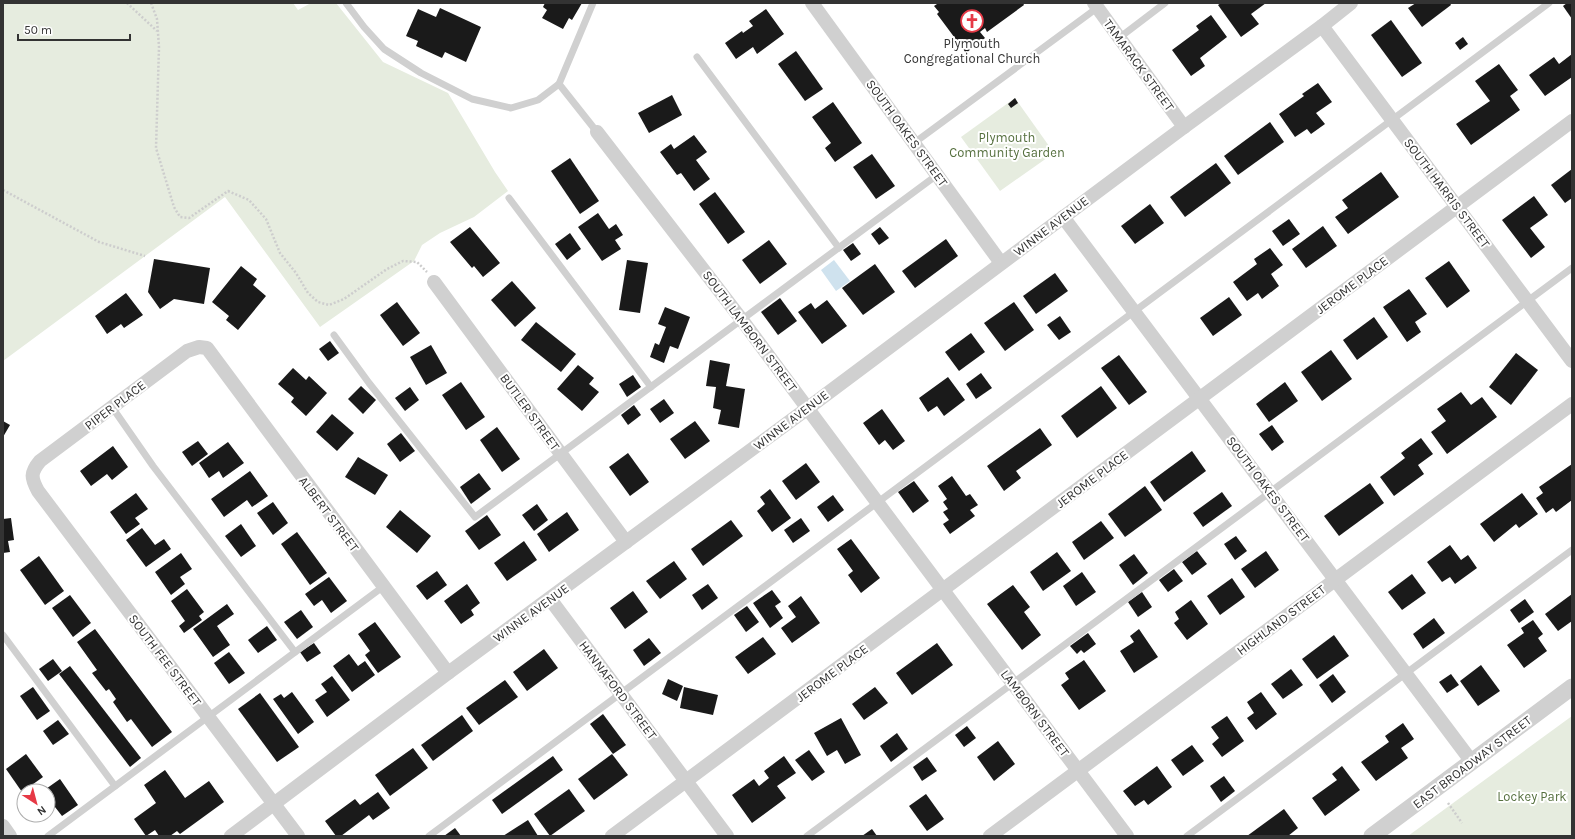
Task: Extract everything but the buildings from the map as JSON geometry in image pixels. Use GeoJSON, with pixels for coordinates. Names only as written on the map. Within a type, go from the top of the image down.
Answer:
{"type":"FeatureCollection","features":[{"type":"Feature","properties":{"kind":"street","name":"SOUTH OAKES STREET"},"geometry":{"type":"LineString","coordinates":[[812,3],[1001,264]]}},
{"type":"Feature","properties":{"kind":"street","name":"WINNE AVENUE"},"geometry":{"type":"LineString","coordinates":[[230,836],[448,673],[808,408],[1351,3]]}},
{"type":"Feature","properties":{"kind":"street","name":"TAMARACK STREET"},"geometry":{"type":"LineString","coordinates":[[1095,6],[1184,127]]}},
{"type":"Feature","properties":{"kind":"street","name":"SOUTH HARRIS STREET"},"geometry":{"type":"LineString","coordinates":[[1322,26],[1572,360]]}},
{"type":"Feature","properties":{"kind":"street","name":"JEROME PLACE"},"geometry":{"type":"LineString","coordinates":[[612,836],[1572,121]]}},
{"type":"Feature","properties":{"kind":"street","name":"SOUTH LAMBORN STREET"},"geometry":{"type":"LineString","coordinates":[[597,132],[742,320],[943,590]]}},
{"type":"Feature","properties":{"kind":"street","name":"SOUTH OAKES STREET"},"geometry":{"type":"LineString","coordinates":[[1063,217],[1472,762]]}},
{"type":"Feature","properties":{"kind":"street","name":"BUTLER STREET"},"geometry":{"type":"LineString","coordinates":[[434,282],[626,542]]}},
{"type":"Feature","properties":{"kind":"street","name":"PIPER PLACE"},"geometry":{"type":"LineString","coordinates":[[33,482],[32,476],[34,468],[40,461],[187,350],[199,347],[207,348],[212,354]]}},
{"type":"Feature","properties":{"kind":"street","name":"ALBERT STREET"},"geometry":{"type":"LineString","coordinates":[[212,354],[448,673]]}},
{"type":"Feature","properties":{"kind":"street","name":"HIGHLAND STREET"},"geometry":{"type":"LineString","coordinates":[[990,836],[1572,404]]}},
{"type":"Feature","properties":{"kind":"street","name":"SOUTH FEE STREET"},"geometry":{"type":"LineString","coordinates":[[33,482],[42,497],[298,836]]}},
{"type":"Feature","properties":{"kind":"street","name":"LAMBORN STREET"},"geometry":{"type":"LineString","coordinates":[[943,590],[1127,836]]}},
{"type":"Feature","properties":{"kind":"street","name":"HANNAFORD STREET"},"geometry":{"type":"LineString","coordinates":[[550,599],[727,836]]}},
{"type":"Feature","properties":{"kind":"street","name":"EAST BROADWAY STREET"},"geometry":{"type":"LineString","coordinates":[[1372,836],[1572,687]]}},
{"type":"Feature","properties":{"kind":"street"},"geometry":{"type":"LineString","coordinates":[[3,826],[10,836]]}},
{"type":"Feature","properties":{"kind":"lane"},"geometry":{"type":"LineString","coordinates":[[346,3],[364,27],[384,49],[421,73],[472,99],[511,108],[538,100],[559,84],[593,3]]}},
{"type":"Feature","properties":{"kind":"lane"},"geometry":{"type":"LineString","coordinates":[[1119,38],[1165,3]]}},
{"type":"Feature","properties":{"kind":"lane"},"geometry":{"type":"LineString","coordinates":[[429,836],[1549,3]]}},
{"type":"Feature","properties":{"kind":"lane"},"geometry":{"type":"LineString","coordinates":[[914,143],[1095,6]]}},
{"type":"Feature","properties":{"kind":"lane"},"geometry":{"type":"LineString","coordinates":[[697,57],[839,248]]}},
{"type":"Feature","properties":{"kind":"lane"},"geometry":{"type":"LineString","coordinates":[[559,84],[597,132]]}},
{"type":"Feature","properties":{"kind":"lane"},"geometry":{"type":"LineString","coordinates":[[334,335],[369,383],[475,517],[937,175]]}},
{"type":"Feature","properties":{"kind":"lane"},"geometry":{"type":"LineString","coordinates":[[509,198],[651,387]]}},
{"type":"Feature","properties":{"kind":"lane"},"geometry":{"type":"LineString","coordinates":[[807,836],[1572,268]]}},
{"type":"Feature","properties":{"kind":"lane"},"geometry":{"type":"LineString","coordinates":[[112,407],[153,466],[295,652]]}},
{"type":"Feature","properties":{"kind":"lane"},"geometry":{"type":"LineString","coordinates":[[1187,836],[1572,550]]}},
{"type":"Feature","properties":{"kind":"lane"},"geometry":{"type":"LineString","coordinates":[[48,836],[384,586]]}},
{"type":"Feature","properties":{"kind":"lane"},"geometry":{"type":"LineString","coordinates":[[3,635],[115,786]]}},
{"type":"Feature","properties":{"kind":"path"},"geometry":{"type":"LineString","coordinates":[[127,3],[158,32]]}},
{"type":"Feature","properties":{"kind":"path"},"geometry":{"type":"LineString","coordinates":[[151,3],[157,19],[159,47],[156,148],[174,207],[180,217],[189,218],[228,191],[248,200],[266,220],[280,253],[296,273],[308,293],[318,302],[329,305],[344,299],[387,269],[404,261],[417,262],[422,265],[434,282]]}},
{"type":"Feature","properties":{"kind":"path"},"geometry":{"type":"LineString","coordinates":[[3,190],[98,242],[146,256]]}},
{"type":"Feature","properties":{"kind":"path"},"geometry":{"type":"LineString","coordinates":[[1448,803],[1462,823]]}},
{"type":"Feature","properties":{"kind":"green space"},"geometry":{"type":"Polygon","coordinates":[[[3,3],[293,3],[298,10],[311,3],[336,3],[383,62],[448,93],[508,191],[474,217],[440,233],[422,245],[414,261],[320,327],[225,197],[3,361],[3,3]]]}},
{"type":"Feature","properties":{"kind":"green space","name":"Plymouth Community Garden"},"geometry":{"type":"Polygon","coordinates":[[[1015,98],[1054,153],[1000,191],[961,137],[1015,98]]]}},
{"type":"Feature","properties":{"kind":"green space","name":"Lockey Park"},"geometry":{"type":"Polygon","coordinates":[[[1572,716],[1572,836],[1408,836],[1572,716]]]}},
{"type":"Feature","properties":{"kind":"water"},"geometry":{"type":"Polygon","coordinates":[[[834,260],[850,281],[836,291],[821,270],[834,260]]]}},
{"type":"Feature","properties":{"kind":"place","name":"Plymouth Congregational Church"},"geometry":{"type":"Point","coordinates":[972,21]}}]}
